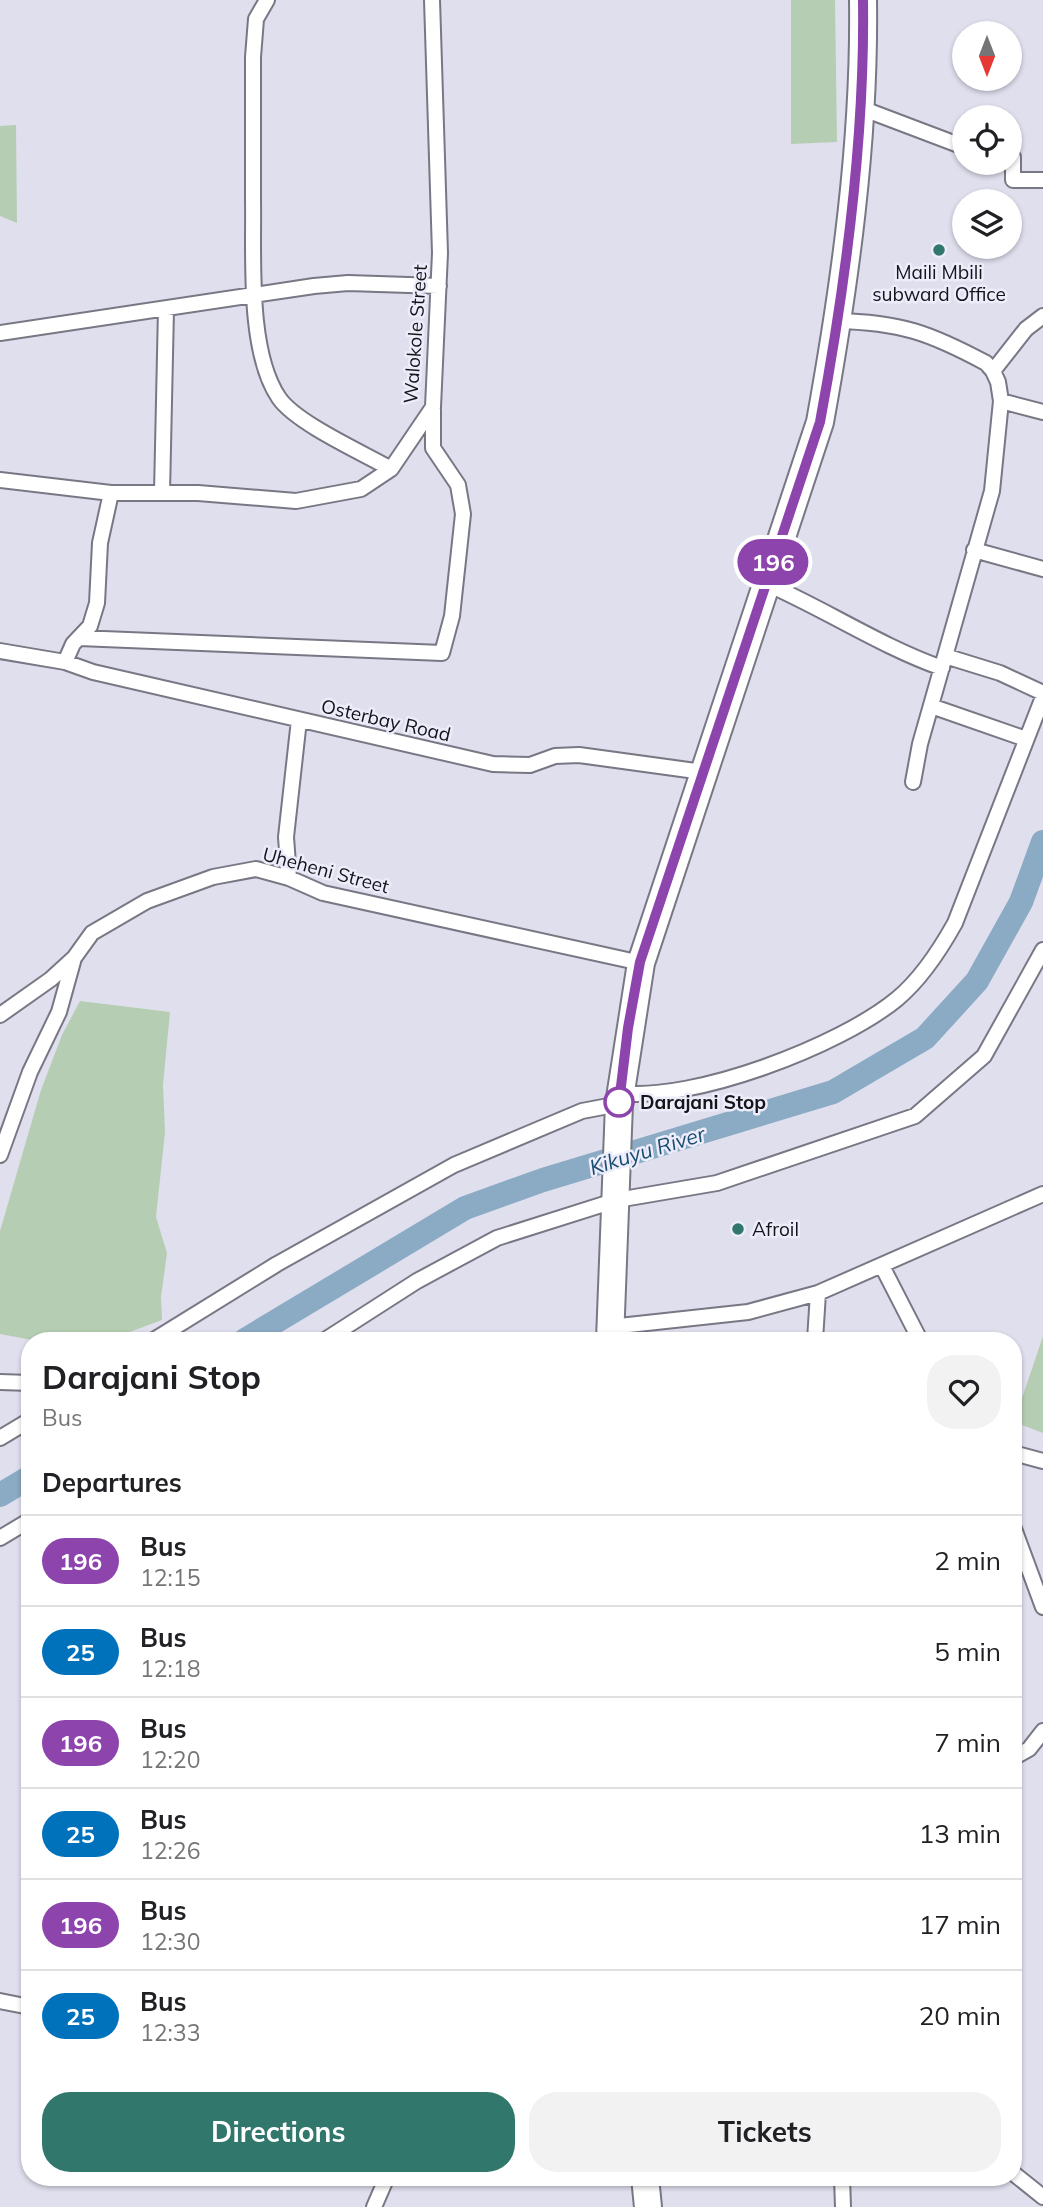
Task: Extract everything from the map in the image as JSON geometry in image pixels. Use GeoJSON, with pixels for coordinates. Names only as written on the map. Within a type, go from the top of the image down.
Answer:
{"type":"FeatureCollection","features":[{"type":"Feature","properties":{"kind":"highway"},"geometry":{"type":"LineString","coordinates":[[610,1332],[619,1103],[640,962],[820,422],[836,320],[864,79],[863,0]]}},
{"type":"Feature","properties":{"kind":"highway"},"geometry":{"type":"LineString","coordinates":[[646,2186],[648,2207]]}},
{"type":"Feature","properties":{"kind":"street"},"geometry":{"type":"LineString","coordinates":[[267,0],[256,19],[253,57],[254,295],[261,354],[267,375],[280,400],[322,430],[391,469]]}},
{"type":"Feature","properties":{"kind":"street","name":"Walokole Street"},"geometry":{"type":"LineString","coordinates":[[0,480],[111,493],[162,493],[296,501],[361,489],[391,469],[433,407],[439,286],[432,0]]}},
{"type":"Feature","properties":{"kind":"street"},"geometry":{"type":"LineString","coordinates":[[861,108],[952,142]]}},
{"type":"Feature","properties":{"kind":"street"},"geometry":{"type":"LineString","coordinates":[[1013,175],[1013,180],[1043,180]]}},
{"type":"Feature","properties":{"kind":"street"},"geometry":{"type":"LineString","coordinates":[[0,333],[348,283],[439,286]]}},
{"type":"Feature","properties":{"kind":"street"},"geometry":{"type":"LineString","coordinates":[[162,493],[166,310]]}},
{"type":"Feature","properties":{"kind":"street"},"geometry":{"type":"LineString","coordinates":[[993,370],[1026,329],[1043,316]]}},
{"type":"Feature","properties":{"kind":"street"},"geometry":{"type":"LineString","coordinates":[[836,320],[869,321],[916,329],[969,354],[993,370],[1001,401],[992,491],[931,706],[914,782]]}},
{"type":"Feature","properties":{"kind":"street"},"geometry":{"type":"LineString","coordinates":[[1001,401],[1043,412]]}},
{"type":"Feature","properties":{"kind":"street"},"geometry":{"type":"LineString","coordinates":[[79,638],[442,653],[452,616],[463,514],[458,485],[433,448],[433,407]]}},
{"type":"Feature","properties":{"kind":"street"},"geometry":{"type":"LineString","coordinates":[[65,662],[79,638],[90,626],[97,603],[100,543],[111,493]]}},
{"type":"Feature","properties":{"kind":"street"},"geometry":{"type":"LineString","coordinates":[[974,550],[1043,569]]}},
{"type":"Feature","properties":{"kind":"street"},"geometry":{"type":"LineString","coordinates":[[167,1332],[277,1264],[454,1165],[582,1111],[645,1096],[700,1088],[861,1025],[899,998],[942,946],[955,923],[1043,695],[1000,673],[908,656],[836,615],[765,583]]}},
{"type":"Feature","properties":{"kind":"street","name":"Osterbay Road"},"geometry":{"type":"LineString","coordinates":[[0,651],[65,662],[299,720],[493,764],[530,765],[555,756],[579,755],[703,772]]}},
{"type":"Feature","properties":{"kind":"street"},"geometry":{"type":"LineString","coordinates":[[931,706],[1026,739]]}},
{"type":"Feature","properties":{"kind":"street"},"geometry":{"type":"LineString","coordinates":[[289,878],[286,837],[299,720]]}},
{"type":"Feature","properties":{"kind":"street","name":"Uheheni Street"},"geometry":{"type":"LineString","coordinates":[[0,1015],[51,979],[74,958],[92,933],[147,901],[213,877],[256,869],[289,878],[323,892],[640,962]]}},
{"type":"Feature","properties":{"kind":"street"},"geometry":{"type":"LineString","coordinates":[[337,1332],[416,1281],[497,1238],[617,1194],[717,1183],[915,1116],[984,1056],[1043,950]]}},
{"type":"Feature","properties":{"kind":"street"},"geometry":{"type":"LineString","coordinates":[[0,1155],[30,1072],[59,1012],[74,958]]}},
{"type":"Feature","properties":{"kind":"street"},"geometry":{"type":"LineString","coordinates":[[623,1332],[748,1312],[818,1293],[1043,1194]]}},
{"type":"Feature","properties":{"kind":"street"},"geometry":{"type":"LineString","coordinates":[[882,1266],[916,1332]]}},
{"type":"Feature","properties":{"kind":"street"},"geometry":{"type":"LineString","coordinates":[[816,1332],[818,1293]]}},
{"type":"Feature","properties":{"kind":"street"},"geometry":{"type":"LineString","coordinates":[[0,1382],[21,1383]]}},
{"type":"Feature","properties":{"kind":"street"},"geometry":{"type":"LineString","coordinates":[[0,1438],[21,1425]]}},
{"type":"Feature","properties":{"kind":"street"},"geometry":{"type":"LineString","coordinates":[[1022,1455],[1043,1461]]}},
{"type":"Feature","properties":{"kind":"street"},"geometry":{"type":"LineString","coordinates":[[0,1538],[21,1525]]}},
{"type":"Feature","properties":{"kind":"street"},"geometry":{"type":"LineString","coordinates":[[1022,1553],[1043,1607]]}},
{"type":"Feature","properties":{"kind":"street"},"geometry":{"type":"LineString","coordinates":[[1022,1753],[1029,1749],[1043,1731]]}},
{"type":"Feature","properties":{"kind":"street"},"geometry":{"type":"LineString","coordinates":[[0,2001],[21,2005]]}},
{"type":"Feature","properties":{"kind":"street"},"geometry":{"type":"LineString","coordinates":[[1022,2180],[1043,2197]]}},
{"type":"Feature","properties":{"kind":"street"},"geometry":{"type":"LineString","coordinates":[[374,2207],[383,2186]]}},
{"type":"Feature","properties":{"kind":"street"},"geometry":{"type":"LineString","coordinates":[[842,2186],[843,2207]]}},
{"type":"Feature","properties":{"kind":"green space"},"geometry":{"type":"Polygon","coordinates":[[[791,0],[835,0],[837,142],[791,144],[791,0]]]}},
{"type":"Feature","properties":{"kind":"green space"},"geometry":{"type":"Polygon","coordinates":[[[16,125],[17,223],[0,216],[0,126],[16,125]]]}},
{"type":"Feature","properties":{"kind":"green space"},"geometry":{"type":"Polygon","coordinates":[[[80,1001],[170,1012],[163,1085],[165,1132],[156,1217],[167,1253],[161,1297],[162,1320],[130,1332],[21,1332],[21,1338],[0,1334],[0,1231],[41,1090],[62,1035],[80,1001]]]}},
{"type":"Feature","properties":{"kind":"green space"},"geometry":{"type":"Polygon","coordinates":[[[1043,1336],[1043,1433],[1022,1425],[1022,1398],[1043,1336]]]}},
{"type":"Feature","properties":{"kind":"waterway","name":"Kikuyu River"},"geometry":{"type":"LineString","coordinates":[[258,1332],[465,1208],[543,1180],[833,1092],[925,1038],[977,981],[1021,902],[1043,842]]}},
{"type":"Feature","properties":{"kind":"waterway","name":"Kikuyu River"},"geometry":{"type":"LineString","coordinates":[[0,1495],[21,1482]]}},
{"type":"Feature","properties":{"kind":"bus line","name":"196"},"geometry":{"type":"LineString","coordinates":[[618,1111],[628,1028],[640,962],[820,422],[830,364],[864,79],[863,0]]}},
{"type":"Feature","properties":{"kind":"place","name":"Maili Mbili subward Office"},"geometry":{"type":"Point","coordinates":[939,250]}},
{"type":"Feature","properties":{"kind":"place","name":"Darajani Stop"},"geometry":{"type":"Point","coordinates":[619,1102]}},
{"type":"Feature","properties":{"kind":"place","name":"Afroil"},"geometry":{"type":"Point","coordinates":[738,1229]}}]}
